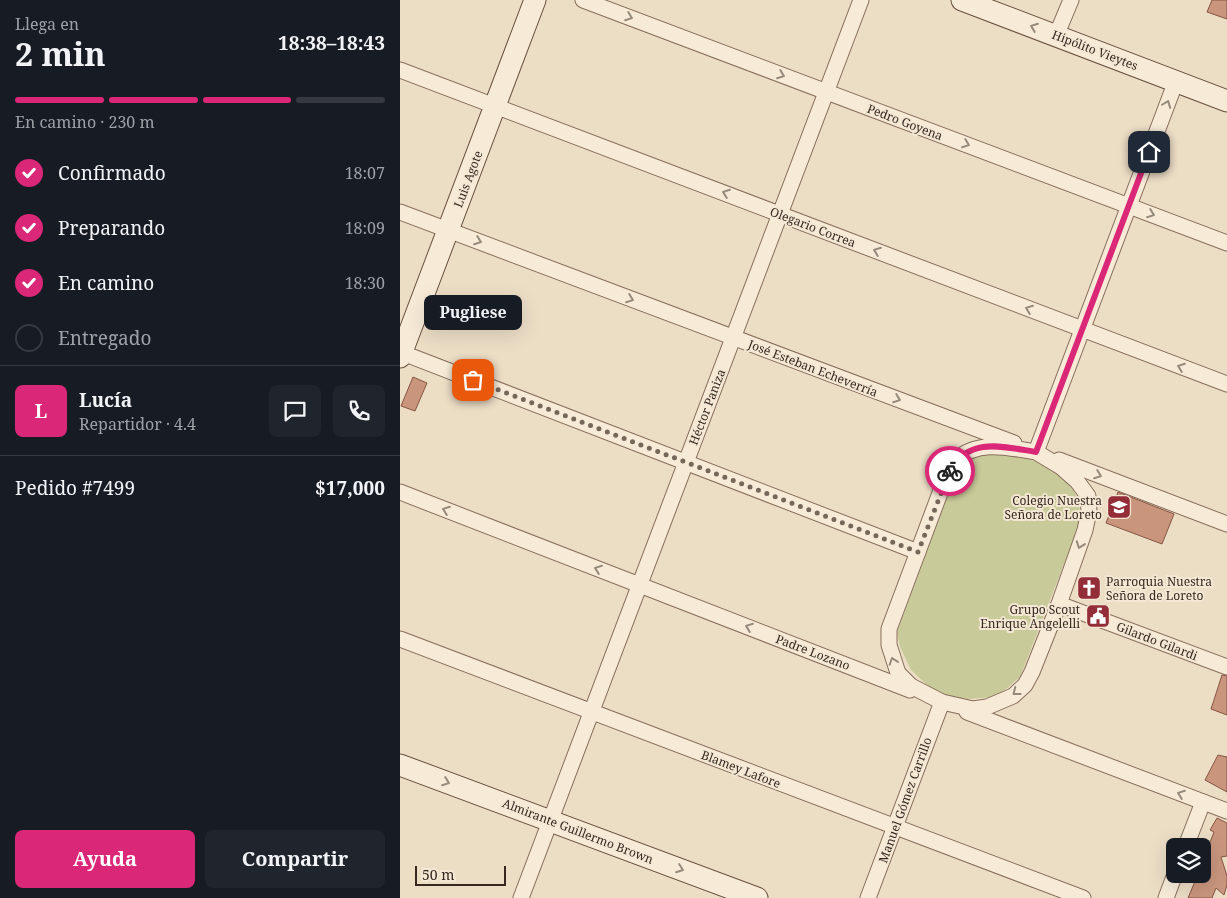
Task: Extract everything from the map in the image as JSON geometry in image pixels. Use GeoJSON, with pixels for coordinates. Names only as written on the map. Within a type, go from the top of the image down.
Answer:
{"type":"FeatureCollection","features":[{"type":"Feature","properties":{"kind":"street","name":"Luis Agote"},"geometry":{"type":"LineString","coordinates":[[401,354],[535,0]]}},
{"type":"Feature","properties":{"kind":"street","name":"Pedro Goyena"},"geometry":{"type":"LineString","coordinates":[[584,0],[1227,243]]}},
{"type":"Feature","properties":{"kind":"street","name":"Héctor Paniza"},"geometry":{"type":"LineString","coordinates":[[521,898],[861,0]]}},
{"type":"Feature","properties":{"kind":"street","name":"Hipólito Vieytes"},"geometry":{"type":"LineString","coordinates":[[962,0],[1227,100]]}},
{"type":"Feature","properties":{"kind":"street"},"geometry":{"type":"LineString","coordinates":[[1056,36],[1071,0]]}},
{"type":"Feature","properties":{"kind":"street","name":"Olegario Correa"},"geometry":{"type":"LineString","coordinates":[[400,70],[1227,384]]}},
{"type":"Feature","properties":{"kind":"street"},"geometry":{"type":"LineString","coordinates":[[1036,452],[1176,81]]}},
{"type":"Feature","properties":{"kind":"street","name":"José Esteban Echeverría"},"geometry":{"type":"LineString","coordinates":[[400,212],[1227,524]]}},
{"type":"Feature","properties":{"kind":"street"},"geometry":{"type":"LineString","coordinates":[[401,354],[918,552]]}},
{"type":"Feature","properties":{"kind":"street"},"geometry":{"type":"LineString","coordinates":[[982,446],[999,446],[1036,452],[1061,467],[1078,481],[1088,496],[1089,511],[1086,530],[1032,672],[1025,685],[1013,696],[987,708],[973,709],[942,702],[911,686],[898,673],[888,645],[889,629],[918,552],[946,478],[955,461],[969,451],[982,446]]}},
{"type":"Feature","properties":{"kind":"street","name":"Padre Lozano"},"geometry":{"type":"LineString","coordinates":[[400,492],[1227,811]]}},
{"type":"Feature","properties":{"kind":"street","name":"Gilardo Gilardi"},"geometry":{"type":"LineString","coordinates":[[1059,604],[1227,668]]}},
{"type":"Feature","properties":{"kind":"street","name":"Blamey Lafore"},"geometry":{"type":"LineString","coordinates":[[400,639],[1083,898]]}},
{"type":"Feature","properties":{"kind":"street","name":"Manuel Gómez Carrillo"},"geometry":{"type":"LineString","coordinates":[[868,898],[942,702]]}},
{"type":"Feature","properties":{"kind":"street","name":"Almirante Guillermo Brown"},"geometry":{"type":"LineString","coordinates":[[400,764],[757,898]]}},
{"type":"Feature","properties":{"kind":"street"},"geometry":{"type":"LineString","coordinates":[[1189,838],[1203,802]]}},
{"type":"Feature","properties":{"kind":"street"},"geometry":{"type":"LineString","coordinates":[[1166,898],[1172,883]]}},
{"type":"Feature","properties":{"kind":"green space"},"geometry":{"type":"Polygon","coordinates":[[[994,451],[1034,458],[1056,472],[1070,484],[1078,499],[1081,517],[1020,677],[995,697],[968,699],[946,696],[927,685],[911,670],[900,647],[897,632],[957,471],[978,456],[994,451]]]}},
{"type":"Feature","properties":{"kind":"building"},"geometry":{"type":"Polygon","coordinates":[[[1212,0],[1227,0],[1227,19],[1207,12],[1212,0]]]}},
{"type":"Feature","properties":{"kind":"building"},"geometry":{"type":"Polygon","coordinates":[[[413,377],[427,383],[415,411],[401,406],[413,377]]]}},
{"type":"Feature","properties":{"kind":"building"},"geometry":{"type":"Polygon","coordinates":[[[1118,492],[1174,514],[1162,544],[1106,523],[1118,492]]]}},
{"type":"Feature","properties":{"kind":"building"},"geometry":{"type":"Polygon","coordinates":[[[1222,675],[1227,676],[1227,715],[1211,709],[1222,675]]]}},
{"type":"Feature","properties":{"kind":"building"},"geometry":{"type":"Polygon","coordinates":[[[1218,755],[1227,757],[1227,792],[1205,780],[1218,755]]]}},
{"type":"Feature","properties":{"kind":"building"},"geometry":{"type":"Polygon","coordinates":[[[1217,818],[1227,823],[1227,856],[1221,857],[1227,876],[1224,895],[1216,888],[1212,898],[1188,898],[1194,883],[1211,883],[1211,840],[1214,832],[1210,830],[1217,818]]]}},
{"type":"Feature","properties":{"kind":"way so far"},"geometry":{"type":"LineString","coordinates":[[473,380],[918,552],[950,471]]}},
{"type":"Feature","properties":{"kind":"place","name":"Pugliese"},"geometry":{"type":"Point","coordinates":[473,380]}},
{"type":"Feature","properties":{"kind":"place","name":"Colegio Nuestra Señora de Loreto"},"geometry":{"type":"Point","coordinates":[1119,507]}},
{"type":"Feature","properties":{"kind":"place","name":"Parroquia Nuestra Señora de Loreto"},"geometry":{"type":"Point","coordinates":[1089,588]}},
{"type":"Feature","properties":{"kind":"place","name":"Grupo Scout Enrique Angelelli"},"geometry":{"type":"Point","coordinates":[1098,616]}},
{"type":"Feature","properties":{"kind":"route"},"geometry":{"type":"LineString","coordinates":[[950,471],[955,461],[969,451],[982,446],[999,446],[1036,452],[1149,152]]}}]}
